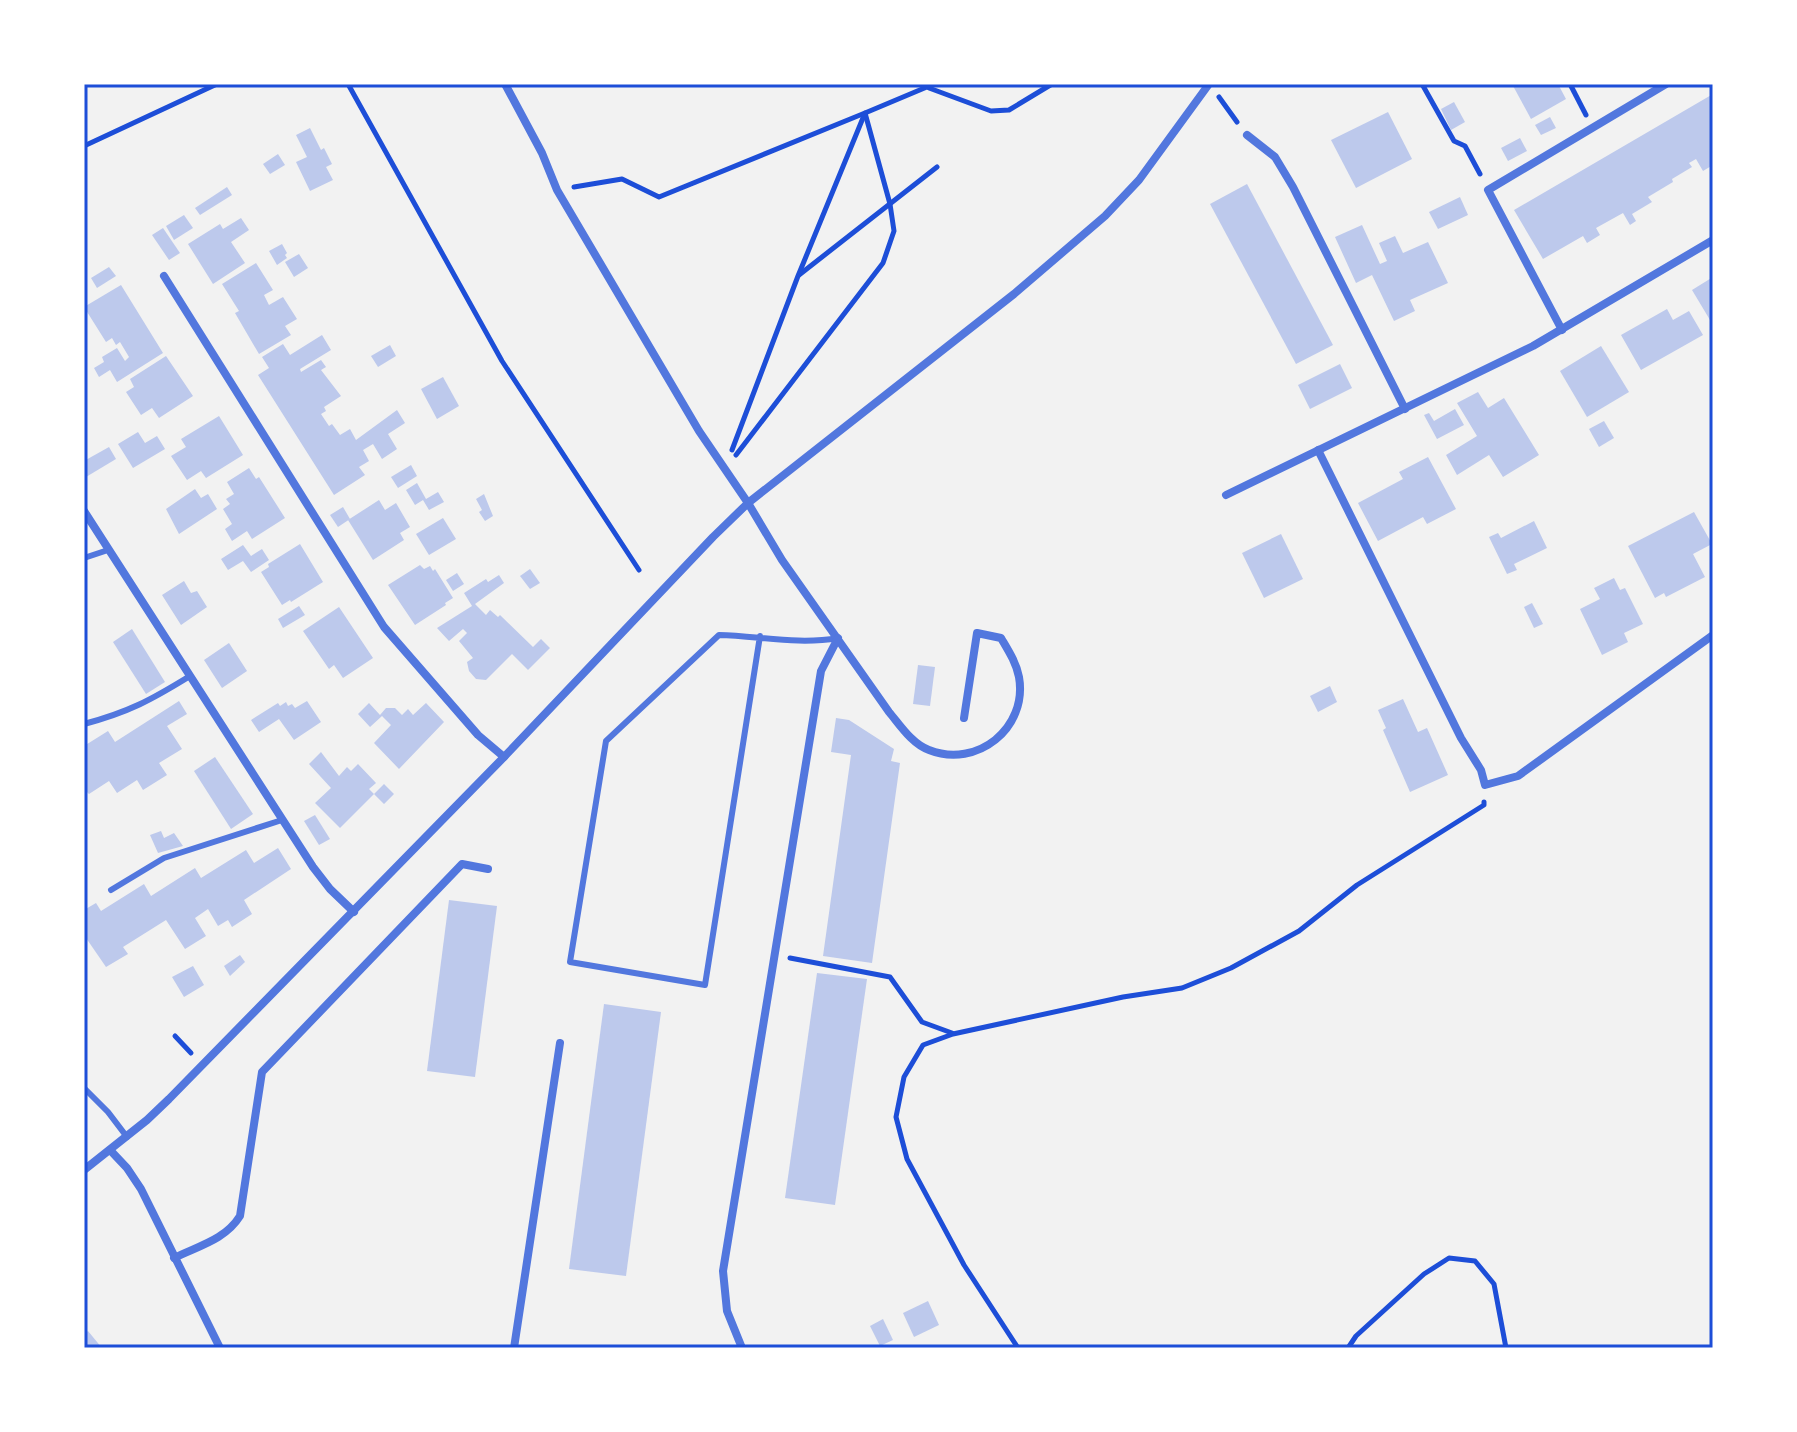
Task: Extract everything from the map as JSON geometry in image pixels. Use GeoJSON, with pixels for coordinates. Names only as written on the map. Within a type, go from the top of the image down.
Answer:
{"type":"FeatureCollection","features":[{"type":"Feature","properties":{"kind":"street"},"geometry":{"type":"LineString","coordinates":[[505,84],[542,153],[557,190],[725,470],[782,560],[907,734],[926,749],[945,754],[969,753],[987,746],[1002,734],[1014,719],[1019,700],[1019,679],[1015,662],[1001,638],[977,633],[964,718]]}},
{"type":"Feature","properties":{"kind":"street"},"geometry":{"type":"LineString","coordinates":[[84,1170],[169,1099],[748,503],[1014,294],[1093,227],[1139,180],[1209,84]]}},
{"type":"Feature","properties":{"kind":"street"},"geometry":{"type":"LineString","coordinates":[[1562,330],[1488,190],[1666,84]]}},
{"type":"Feature","properties":{"kind":"street"},"geometry":{"type":"LineString","coordinates":[[1247,135],[1275,157],[1293,187],[1405,409]]}},
{"type":"Feature","properties":{"kind":"street"},"geometry":{"type":"LineString","coordinates":[[1226,495],[1562,330],[1713,240]]}},
{"type":"Feature","properties":{"kind":"street"},"geometry":{"type":"LineString","coordinates":[[164,276],[384,627],[478,735],[504,757]]}},
{"type":"Feature","properties":{"kind":"street"},"geometry":{"type":"LineString","coordinates":[[1318,450],[1461,738],[1481,770],[1485,785],[1518,776],[1713,635]]}},
{"type":"Feature","properties":{"kind":"street"},"geometry":{"type":"LineString","coordinates":[[84,511],[313,867],[354,912]]}},
{"type":"Feature","properties":{"kind":"street"},"geometry":{"type":"LineString","coordinates":[[742,1348],[727,1311],[723,1271],[821,671],[838,638]]}},
{"type":"Feature","properties":{"kind":"street"},"geometry":{"type":"LineString","coordinates":[[174,1258],[220,1238],[240,1216],[262,1072],[462,864],[488,869]]}},
{"type":"Feature","properties":{"kind":"street"},"geometry":{"type":"LineString","coordinates":[[514,1348],[560,1043]]}},
{"type":"Feature","properties":{"kind":"street"},"geometry":{"type":"LineString","coordinates":[[110,1150],[141,1189],[220,1348]]}},
{"type":"Feature","properties":{"kind":"lane"},"geometry":{"type":"LineString","coordinates":[[84,558],[108,550]]}},
{"type":"Feature","properties":{"kind":"lane"},"geometry":{"type":"LineString","coordinates":[[760,636],[705,985],[570,962],[606,741],[719,635],[760,636],[810,643],[838,638]]}},
{"type":"Feature","properties":{"kind":"lane"},"geometry":{"type":"LineString","coordinates":[[84,724],[121,714],[148,702],[190,676]]}},
{"type":"Feature","properties":{"kind":"lane"},"geometry":{"type":"LineString","coordinates":[[111,890],[164,858],[282,820]]}},
{"type":"Feature","properties":{"kind":"lane"},"geometry":{"type":"LineString","coordinates":[[84,1088],[127,1137]]}},
{"type":"Feature","properties":{"kind":"path"},"geometry":{"type":"LineString","coordinates":[[84,146],[217,84]]}},
{"type":"Feature","properties":{"kind":"path"},"geometry":{"type":"LineString","coordinates":[[348,84],[502,361],[639,570]]}},
{"type":"Feature","properties":{"kind":"path"},"geometry":{"type":"LineString","coordinates":[[557,190],[622,179],[659,197],[931,86],[991,111],[1009,110],[1052,84]]}},
{"type":"Feature","properties":{"kind":"path"},"geometry":{"type":"LineString","coordinates":[[1209,84],[1247,135]]}},
{"type":"Feature","properties":{"kind":"path"},"geometry":{"type":"LineString","coordinates":[[1422,84],[1454,141],[1465,146],[1488,190]]}},
{"type":"Feature","properties":{"kind":"path"},"geometry":{"type":"LineString","coordinates":[[1570,84],[1592,128]]}},
{"type":"Feature","properties":{"kind":"path"},"geometry":{"type":"LineString","coordinates":[[725,470],[883,263],[894,231],[890,204],[865,113]]}},
{"type":"Feature","properties":{"kind":"path"},"geometry":{"type":"LineString","coordinates":[[725,470],[798,276],[865,113]]}},
{"type":"Feature","properties":{"kind":"path"},"geometry":{"type":"LineString","coordinates":[[798,276],[937,167]]}},
{"type":"Feature","properties":{"kind":"path"},"geometry":{"type":"LineString","coordinates":[[1018,1348],[964,1265],[907,1159],[896,1117],[904,1077],[923,1045],[953,1034],[1123,997],[1182,988],[1231,968],[1299,931],[1357,885],[1484,805],[1485,785]]}},
{"type":"Feature","properties":{"kind":"path"},"geometry":{"type":"LineString","coordinates":[[775,956],[890,977],[922,1022],[953,1034]]}},
{"type":"Feature","properties":{"kind":"path"},"geometry":{"type":"LineString","coordinates":[[1348,1348],[1356,1336],[1424,1274],[1449,1258],[1475,1261],[1494,1284],[1506,1348]]}},
{"type":"Feature","properties":{"kind":"building"},"geometry":{"type":"Polygon","coordinates":[[[1512,84],[1558,84],[1566,99],[1531,119],[1512,84]]]}},
{"type":"Feature","properties":{"kind":"building"},"geometry":{"type":"Polygon","coordinates":[[[1713,94],[1713,165],[1703,171],[1696,159],[1689,163],[1692,167],[1648,197],[1652,202],[1632,214],[1636,221],[1630,225],[1623,213],[1596,228],[1600,235],[1587,243],[1583,236],[1543,259],[1514,210],[1713,94]]]}},
{"type":"Feature","properties":{"kind":"building"},"geometry":{"type":"Polygon","coordinates":[[[1454,102],[1465,122],[1451,130],[1441,109],[1454,102]]]}},
{"type":"Feature","properties":{"kind":"building"},"geometry":{"type":"Polygon","coordinates":[[[1388,112],[1412,159],[1356,188],[1331,140],[1388,112]]]}},
{"type":"Feature","properties":{"kind":"building"},"geometry":{"type":"Polygon","coordinates":[[[1550,117],[1556,128],[1541,135],[1535,125],[1550,117]]]}},
{"type":"Feature","properties":{"kind":"building"},"geometry":{"type":"Polygon","coordinates":[[[310,128],[332,164],[326,167],[333,180],[310,191],[296,162],[307,157],[296,135],[310,128]]]}},
{"type":"Feature","properties":{"kind":"building"},"geometry":{"type":"Polygon","coordinates":[[[1520,138],[1527,151],[1508,161],[1501,148],[1520,138]]]}},
{"type":"Feature","properties":{"kind":"building"},"geometry":{"type":"Polygon","coordinates":[[[278,154],[285,165],[270,174],[263,164],[278,154]]]}},
{"type":"Feature","properties":{"kind":"building"},"geometry":{"type":"Polygon","coordinates":[[[1247,184],[1333,345],[1296,364],[1210,204],[1247,184]]]}},
{"type":"Feature","properties":{"kind":"building"},"geometry":{"type":"Polygon","coordinates":[[[227,187],[232,195],[200,215],[195,208],[227,187]]]}},
{"type":"Feature","properties":{"kind":"building"},"geometry":{"type":"Polygon","coordinates":[[[1460,197],[1468,215],[1438,229],[1429,212],[1460,197]]]}},
{"type":"Feature","properties":{"kind":"building"},"geometry":{"type":"Polygon","coordinates":[[[184,215],[193,228],[174,240],[166,226],[184,215]]]}},
{"type":"Feature","properties":{"kind":"building"},"geometry":{"type":"Polygon","coordinates":[[[241,218],[249,230],[231,242],[245,263],[213,284],[188,244],[220,224],[223,229],[241,218]]]}},
{"type":"Feature","properties":{"kind":"building"},"geometry":{"type":"Polygon","coordinates":[[[1362,225],[1380,264],[1387,261],[1379,243],[1395,236],[1403,253],[1428,242],[1448,283],[1410,300],[1415,311],[1394,321],[1372,275],[1356,283],[1335,237],[1362,225]]]}},
{"type":"Feature","properties":{"kind":"building"},"geometry":{"type":"Polygon","coordinates":[[[163,228],[180,253],[169,260],[152,235],[163,228]]]}},
{"type":"Feature","properties":{"kind":"building"},"geometry":{"type":"Polygon","coordinates":[[[282,244],[287,258],[277,265],[269,251],[282,244]]]}},
{"type":"Feature","properties":{"kind":"building"},"geometry":{"type":"Polygon","coordinates":[[[299,254],[308,268],[294,277],[285,262],[299,254]]]}},
{"type":"Feature","properties":{"kind":"building"},"geometry":{"type":"Polygon","coordinates":[[[256,263],[273,290],[264,295],[269,305],[283,297],[297,319],[285,326],[291,335],[259,354],[235,313],[239,311],[222,284],[256,263]]]}},
{"type":"Feature","properties":{"kind":"building"},"geometry":{"type":"Polygon","coordinates":[[[109,267],[116,276],[97,288],[91,278],[109,267]]]}},
{"type":"Feature","properties":{"kind":"building"},"geometry":{"type":"Polygon","coordinates":[[[1713,277],[1713,325],[1692,290],[1713,277]]]}},
{"type":"Feature","properties":{"kind":"building"},"geometry":{"type":"Polygon","coordinates":[[[121,285],[163,353],[117,382],[110,370],[99,377],[94,368],[104,362],[102,357],[117,348],[125,361],[129,357],[120,342],[116,345],[112,338],[106,342],[84,307],[121,285]]]}},
{"type":"Feature","properties":{"kind":"building"},"geometry":{"type":"Polygon","coordinates":[[[1667,309],[1673,320],[1689,311],[1703,335],[1641,370],[1621,335],[1667,309]]]}},
{"type":"Feature","properties":{"kind":"building"},"geometry":{"type":"Polygon","coordinates":[[[322,335],[331,350],[300,369],[301,372],[321,360],[326,367],[321,370],[341,396],[324,407],[326,411],[321,414],[329,426],[332,424],[340,435],[350,429],[356,440],[397,410],[405,423],[388,434],[397,449],[382,459],[373,444],[363,450],[369,461],[359,467],[365,475],[334,495],[258,375],[269,368],[262,357],[283,344],[290,355],[322,335]]]}},
{"type":"Feature","properties":{"kind":"building"},"geometry":{"type":"Polygon","coordinates":[[[390,345],[396,356],[378,367],[371,356],[390,345]]]}},
{"type":"Feature","properties":{"kind":"building"},"geometry":{"type":"Polygon","coordinates":[[[1601,346],[1629,392],[1587,417],[1560,371],[1601,346]]]}},
{"type":"Feature","properties":{"kind":"building"},"geometry":{"type":"Polygon","coordinates":[[[166,356],[193,396],[159,418],[152,408],[141,415],[126,392],[134,387],[130,379],[166,356]]]}},
{"type":"Feature","properties":{"kind":"building"},"geometry":{"type":"Polygon","coordinates":[[[1340,364],[1352,388],[1310,409],[1298,385],[1340,364]]]}},
{"type":"Feature","properties":{"kind":"building"},"geometry":{"type":"Polygon","coordinates":[[[443,377],[459,406],[437,419],[421,389],[443,377]]]}},
{"type":"Feature","properties":{"kind":"building"},"geometry":{"type":"Polygon","coordinates":[[[1478,392],[1488,408],[1504,398],[1539,455],[1503,477],[1489,455],[1457,475],[1446,455],[1477,436],[1457,403],[1478,392]]]}},
{"type":"Feature","properties":{"kind":"building"},"geometry":{"type":"Polygon","coordinates":[[[1455,409],[1464,425],[1437,439],[1424,415],[1429,413],[1434,421],[1455,409]]]}},
{"type":"Feature","properties":{"kind":"building"},"geometry":{"type":"Polygon","coordinates":[[[219,416],[243,455],[206,478],[201,471],[187,480],[171,456],[186,447],[181,439],[219,416]]]}},
{"type":"Feature","properties":{"kind":"building"},"geometry":{"type":"Polygon","coordinates":[[[1604,421],[1614,438],[1599,447],[1589,429],[1604,421]]]}},
{"type":"Feature","properties":{"kind":"building"},"geometry":{"type":"Polygon","coordinates":[[[138,432],[145,443],[157,436],[165,449],[133,468],[118,444],[138,432]]]}},
{"type":"Feature","properties":{"kind":"building"},"geometry":{"type":"Polygon","coordinates":[[[109,447],[116,459],[86,477],[84,461],[109,447]]]}},
{"type":"Feature","properties":{"kind":"building"},"geometry":{"type":"Polygon","coordinates":[[[1428,457],[1456,509],[1427,524],[1423,517],[1378,541],[1358,503],[1403,479],[1399,472],[1428,457]]]}},
{"type":"Feature","properties":{"kind":"building"},"geometry":{"type":"Polygon","coordinates":[[[411,465],[417,476],[398,488],[391,477],[411,465]]]}},
{"type":"Feature","properties":{"kind":"building"},"geometry":{"type":"Polygon","coordinates":[[[249,468],[256,479],[259,477],[285,518],[252,539],[247,531],[232,541],[225,529],[232,524],[223,509],[230,504],[226,499],[234,494],[227,482],[249,468]]]}},
{"type":"Feature","properties":{"kind":"building"},"geometry":{"type":"Polygon","coordinates":[[[417,483],[426,499],[438,492],[444,502],[429,510],[423,500],[415,505],[406,490],[417,483]]]}},
{"type":"Feature","properties":{"kind":"building"},"geometry":{"type":"Polygon","coordinates":[[[195,489],[201,498],[208,494],[217,509],[179,534],[166,509],[195,489]]]}},
{"type":"Feature","properties":{"kind":"building"},"geometry":{"type":"Polygon","coordinates":[[[484,494],[493,516],[485,521],[476,499],[484,494]]]}},
{"type":"Feature","properties":{"kind":"building"},"geometry":{"type":"Polygon","coordinates":[[[379,500],[385,510],[396,503],[410,527],[400,533],[404,540],[373,560],[348,520],[379,500]]]}},
{"type":"Feature","properties":{"kind":"building"},"geometry":{"type":"Polygon","coordinates":[[[343,507],[350,519],[338,527],[330,515],[343,507]]]}},
{"type":"Feature","properties":{"kind":"building"},"geometry":{"type":"Polygon","coordinates":[[[1694,512],[1712,544],[1693,554],[1705,577],[1666,597],[1664,593],[1655,598],[1628,546],[1694,512]]]}},
{"type":"Feature","properties":{"kind":"building"},"geometry":{"type":"Polygon","coordinates":[[[443,518],[456,539],[429,555],[416,534],[443,518]]]}},
{"type":"Feature","properties":{"kind":"building"},"geometry":{"type":"Polygon","coordinates":[[[1534,521],[1547,548],[1514,564],[1517,570],[1507,574],[1489,537],[1498,533],[1501,538],[1534,521]]]}},
{"type":"Feature","properties":{"kind":"building"},"geometry":{"type":"Polygon","coordinates":[[[1281,534],[1303,579],[1264,598],[1242,553],[1281,534]]]}},
{"type":"Feature","properties":{"kind":"building"},"geometry":{"type":"Polygon","coordinates":[[[300,544],[323,582],[282,605],[261,572],[269,567],[268,564],[300,544]]]}},
{"type":"Feature","properties":{"kind":"building"},"geometry":{"type":"Polygon","coordinates":[[[243,545],[251,556],[262,549],[269,560],[251,572],[243,561],[228,570],[221,559],[243,545]]]}},
{"type":"Feature","properties":{"kind":"building"},"geometry":{"type":"Polygon","coordinates":[[[420,565],[424,569],[430,566],[433,571],[435,569],[453,598],[415,625],[388,585],[420,565]]]}},
{"type":"Feature","properties":{"kind":"building"},"geometry":{"type":"Polygon","coordinates":[[[530,569],[540,583],[530,589],[520,576],[530,569]]]}},
{"type":"Feature","properties":{"kind":"building"},"geometry":{"type":"Polygon","coordinates":[[[457,573],[464,584],[453,591],[446,580],[457,573]]]}},
{"type":"Feature","properties":{"kind":"building"},"geometry":{"type":"Polygon","coordinates":[[[499,575],[504,583],[475,604],[486,615],[490,610],[498,617],[500,615],[533,647],[541,639],[550,648],[528,670],[512,654],[486,680],[476,679],[469,671],[467,662],[473,658],[459,641],[467,633],[463,629],[449,641],[437,628],[472,606],[464,593],[499,575]]]}},
{"type":"Feature","properties":{"kind":"building"},"geometry":{"type":"Polygon","coordinates":[[[1614,578],[1620,590],[1625,588],[1643,624],[1624,633],[1628,642],[1602,655],[1580,609],[1600,599],[1594,588],[1614,578]]]}},
{"type":"Feature","properties":{"kind":"building"},"geometry":{"type":"Polygon","coordinates":[[[184,581],[191,593],[197,591],[207,607],[181,625],[162,595],[184,581]]]}},
{"type":"Feature","properties":{"kind":"building"},"geometry":{"type":"Polygon","coordinates":[[[1532,603],[1543,624],[1534,628],[1524,607],[1532,603]]]}},
{"type":"Feature","properties":{"kind":"building"},"geometry":{"type":"Polygon","coordinates":[[[299,606],[305,615],[283,628],[278,619],[299,606]]]}},
{"type":"Feature","properties":{"kind":"building"},"geometry":{"type":"Polygon","coordinates":[[[339,607],[373,658],[343,678],[334,665],[329,669],[303,631],[339,607]]]}},
{"type":"Feature","properties":{"kind":"building"},"geometry":{"type":"Polygon","coordinates":[[[132,629],[165,682],[146,694],[113,642],[132,629]]]}},
{"type":"Feature","properties":{"kind":"building"},"geometry":{"type":"Polygon","coordinates":[[[229,643],[247,671],[222,688],[204,660],[229,643]]]}},
{"type":"Feature","properties":{"kind":"building"},"geometry":{"type":"Polygon","coordinates":[[[918,665],[935,667],[930,706],[913,704],[918,665]]]}},
{"type":"Feature","properties":{"kind":"building"},"geometry":{"type":"Polygon","coordinates":[[[1330,686],[1337,702],[1318,712],[1310,696],[1330,686]]]}},
{"type":"Feature","properties":{"kind":"building"},"geometry":{"type":"Polygon","coordinates":[[[1403,699],[1418,732],[1427,728],[1448,775],[1410,792],[1383,730],[1386,728],[1378,710],[1403,699]]]}},
{"type":"Feature","properties":{"kind":"building"},"geometry":{"type":"Polygon","coordinates":[[[179,701],[187,714],[167,726],[182,749],[159,763],[167,775],[143,790],[137,780],[117,793],[109,781],[89,794],[84,789],[84,746],[108,731],[115,742],[179,701]]]}},
{"type":"Feature","properties":{"kind":"building"},"geometry":{"type":"Polygon","coordinates":[[[307,701],[321,722],[294,740],[279,719],[259,732],[251,720],[278,703],[280,706],[286,702],[295,708],[307,701]]]}},
{"type":"Feature","properties":{"kind":"building"},"geometry":{"type":"Polygon","coordinates":[[[369,703],[380,715],[386,708],[395,708],[402,715],[408,709],[413,715],[426,703],[444,722],[399,769],[374,743],[391,725],[382,716],[370,727],[358,714],[369,703]]]}},
{"type":"Feature","properties":{"kind":"building"},"geometry":{"type":"Polygon","coordinates":[[[836,718],[849,720],[894,749],[891,761],[900,763],[872,963],[823,956],[851,755],[831,752],[836,718]]]}},
{"type":"Feature","properties":{"kind":"building"},"geometry":{"type":"Polygon","coordinates":[[[321,752],[339,776],[347,767],[351,771],[358,764],[376,783],[369,789],[374,794],[340,828],[315,803],[331,788],[309,764],[321,752]]]}},
{"type":"Feature","properties":{"kind":"building"},"geometry":{"type":"Polygon","coordinates":[[[215,757],[253,814],[231,829],[194,771],[215,757]]]}},
{"type":"Feature","properties":{"kind":"building"},"geometry":{"type":"Polygon","coordinates":[[[384,784],[394,794],[384,804],[374,794],[384,784]]]}},
{"type":"Feature","properties":{"kind":"building"},"geometry":{"type":"Polygon","coordinates":[[[315,815],[330,839],[319,845],[304,821],[315,815]]]}},
{"type":"Feature","properties":{"kind":"building"},"geometry":{"type":"Polygon","coordinates":[[[161,831],[164,838],[174,833],[183,846],[158,853],[150,835],[161,831]]]}},
{"type":"Feature","properties":{"kind":"building"},"geometry":{"type":"Polygon","coordinates":[[[278,848],[291,869],[244,900],[252,914],[232,927],[228,920],[218,926],[208,909],[195,918],[206,936],[185,949],[166,920],[123,947],[128,954],[106,967],[84,935],[84,910],[96,903],[101,911],[144,884],[151,896],[195,868],[201,878],[246,850],[254,863],[278,848]]]}},
{"type":"Feature","properties":{"kind":"building"},"geometry":{"type":"Polygon","coordinates":[[[449,900],[497,906],[475,1077],[427,1071],[449,900]]]}},
{"type":"Feature","properties":{"kind":"building"},"geometry":{"type":"Polygon","coordinates":[[[240,955],[245,962],[230,976],[224,966],[240,955]]]}},
{"type":"Feature","properties":{"kind":"building"},"geometry":{"type":"Polygon","coordinates":[[[193,966],[204,985],[184,997],[172,977],[193,966]]]}},
{"type":"Feature","properties":{"kind":"building"},"geometry":{"type":"Polygon","coordinates":[[[817,973],[867,979],[835,1205],[785,1198],[817,973]]]}},
{"type":"Feature","properties":{"kind":"building"},"geometry":{"type":"Polygon","coordinates":[[[604,1004],[661,1012],[626,1276],[569,1269],[604,1004]]]}},
{"type":"Feature","properties":{"kind":"building"},"geometry":{"type":"Polygon","coordinates":[[[928,1301],[939,1325],[914,1337],[903,1313],[928,1301]]]}},
{"type":"Feature","properties":{"kind":"building"},"geometry":{"type":"Polygon","coordinates":[[[883,1319],[893,1340],[880,1346],[870,1326],[883,1319]]]}},
{"type":"Feature","properties":{"kind":"building"},"geometry":{"type":"Polygon","coordinates":[[[88,1331],[102,1348],[84,1348],[84,1334],[88,1331]]]}}]}
